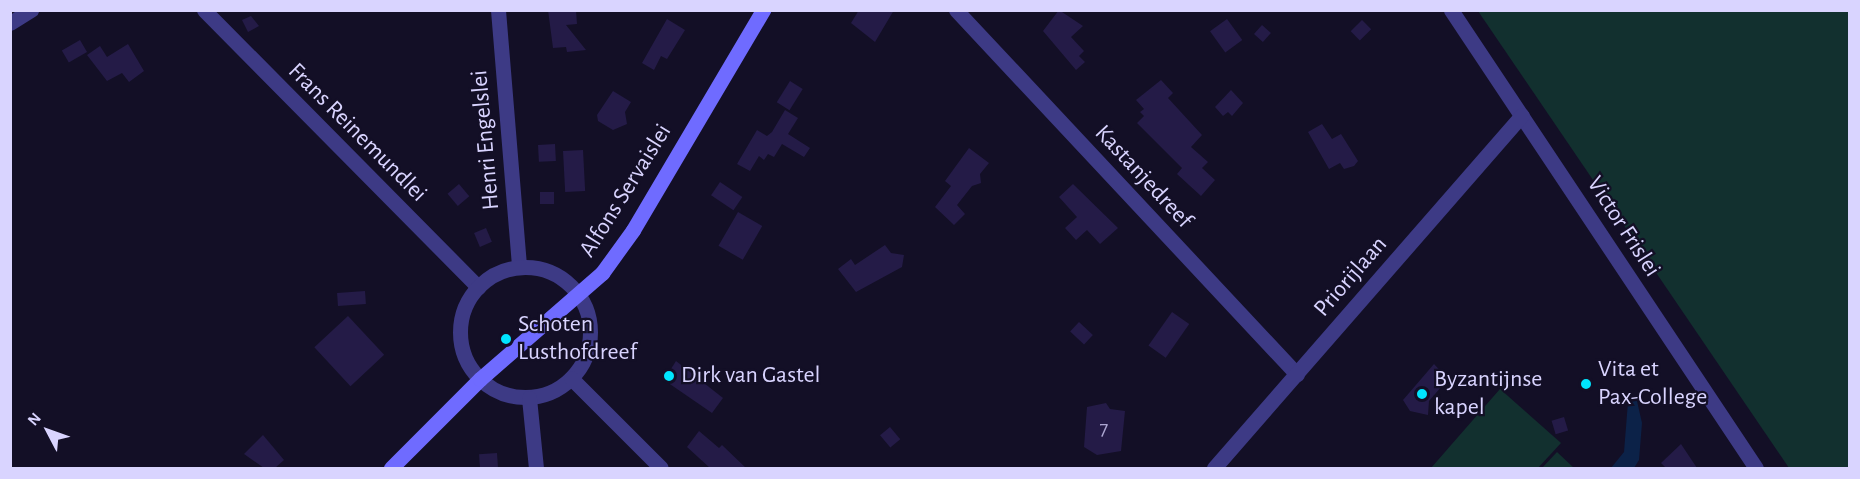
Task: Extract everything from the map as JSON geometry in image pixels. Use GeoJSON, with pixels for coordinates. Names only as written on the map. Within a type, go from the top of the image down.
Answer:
{"type":"FeatureCollection","features":[{"type":"Feature","properties":{"kind":"street"},"geometry":{"type":"LineString","coordinates":[[10,23],[31,10]]}},
{"type":"Feature","properties":{"kind":"street","name":"Frans Reinemundlei"},"geometry":{"type":"LineString","coordinates":[[204,10],[478,287]]}},
{"type":"Feature","properties":{"kind":"street","name":"Henri Engelslei"},"geometry":{"type":"LineString","coordinates":[[498,10],[519,267]]}},
{"type":"Feature","properties":{"kind":"street","name":"Alfons Servaislei"},"geometry":{"type":"LineString","coordinates":[[391,468],[480,379],[602,273],[633,230],[763,10]]}},
{"type":"Feature","properties":{"kind":"street","name":"Kastanjedreef"},"geometry":{"type":"LineString","coordinates":[[956,10],[1297,374]]}},
{"type":"Feature","properties":{"kind":"street","name":"Victor Frislei"},"geometry":{"type":"LineString","coordinates":[[1452,10],[1756,468]]}},
{"type":"Feature","properties":{"kind":"street","name":"Priorijlaan"},"geometry":{"type":"LineString","coordinates":[[1214,468],[1522,115]]}},
{"type":"Feature","properties":{"kind":"street"},"geometry":{"type":"LineString","coordinates":[[519,267],[548,270],[578,294],[586,308],[591,338],[581,366],[572,378],[551,392],[529,398],[510,396],[480,379],[469,366],[460,333],[462,316],[478,287],[497,273],[519,267]]}},
{"type":"Feature","properties":{"kind":"street"},"geometry":{"type":"LineString","coordinates":[[572,378],[661,468]]}},
{"type":"Feature","properties":{"kind":"street"},"geometry":{"type":"LineString","coordinates":[[529,398],[536,468]]}},
{"type":"Feature","properties":{"kind":"green space"},"geometry":{"type":"Polygon","coordinates":[[[1478,11],[1849,11],[1849,468],[1789,468],[1478,11]]]}},
{"type":"Feature","properties":{"kind":"green space"},"geometry":{"type":"Polygon","coordinates":[[[1500,389],[1561,443],[1538,468],[1431,468],[1500,389]]]}},
{"type":"Feature","properties":{"kind":"green space"},"geometry":{"type":"Polygon","coordinates":[[[1557,452],[1574,468],[1542,468],[1557,452]]]}},
{"type":"Feature","properties":{"kind":"water"},"geometry":{"type":"Polygon","coordinates":[[[1637,401],[1642,423],[1639,460],[1634,468],[1611,468],[1624,452],[1628,402],[1637,401]]]}},
{"type":"Feature","properties":{"kind":"building"},"geometry":{"type":"Polygon","coordinates":[[[548,10],[576,10],[577,24],[566,25],[586,50],[567,52],[566,47],[553,48],[548,10]]]}},
{"type":"Feature","properties":{"kind":"building"},"geometry":{"type":"Polygon","coordinates":[[[859,10],[894,10],[875,42],[851,23],[859,10]]]}},
{"type":"Feature","properties":{"kind":"building"},"geometry":{"type":"Polygon","coordinates":[[[1059,10],[1083,26],[1071,37],[1084,51],[1079,56],[1085,62],[1076,70],[1043,31],[1059,10]]]}},
{"type":"Feature","properties":{"kind":"building"},"geometry":{"type":"Polygon","coordinates":[[[251,16],[259,26],[248,32],[242,20],[251,16]]]}},
{"type":"Feature","properties":{"kind":"building"},"geometry":{"type":"Polygon","coordinates":[[[667,19],[685,30],[667,59],[661,56],[654,70],[642,63],[667,19]]]}},
{"type":"Feature","properties":{"kind":"building"},"geometry":{"type":"Polygon","coordinates":[[[1227,19],[1242,40],[1225,52],[1210,31],[1227,19]]]}},
{"type":"Feature","properties":{"kind":"building"},"geometry":{"type":"Polygon","coordinates":[[[1362,20],[1371,29],[1360,41],[1351,31],[1362,20]]]}},
{"type":"Feature","properties":{"kind":"building"},"geometry":{"type":"Polygon","coordinates":[[[1262,25],[1271,33],[1263,42],[1254,34],[1262,25]]]}},
{"type":"Feature","properties":{"kind":"building"},"geometry":{"type":"Polygon","coordinates":[[[80,40],[87,52],[69,63],[62,50],[80,40]]]}},
{"type":"Feature","properties":{"kind":"building"},"geometry":{"type":"Polygon","coordinates":[[[128,44],[144,71],[129,82],[122,73],[107,81],[87,55],[100,46],[107,57],[128,44]]]}},
{"type":"Feature","properties":{"kind":"building"},"geometry":{"type":"Polygon","coordinates":[[[1161,80],[1173,93],[1168,98],[1202,135],[1191,147],[1208,162],[1202,168],[1215,180],[1201,196],[1177,174],[1182,168],[1137,123],[1144,116],[1140,112],[1144,109],[1136,100],[1161,80]]]}},
{"type":"Feature","properties":{"kind":"building"},"geometry":{"type":"Polygon","coordinates":[[[790,81],[803,89],[789,110],[777,102],[790,81]]]}},
{"type":"Feature","properties":{"kind":"building"},"geometry":{"type":"Polygon","coordinates":[[[1231,90],[1243,103],[1232,116],[1228,112],[1223,116],[1215,107],[1231,90]]]}},
{"type":"Feature","properties":{"kind":"building"},"geometry":{"type":"Polygon","coordinates":[[[613,91],[631,102],[625,112],[627,124],[613,130],[598,121],[597,115],[613,91]]]}},
{"type":"Feature","properties":{"kind":"building"},"geometry":{"type":"Polygon","coordinates":[[[785,110],[798,118],[788,134],[810,148],[804,157],[782,144],[774,157],[768,154],[764,160],[759,156],[750,171],[737,164],[757,130],[767,136],[772,132],[785,110]]]}},
{"type":"Feature","properties":{"kind":"building"},"geometry":{"type":"Polygon","coordinates":[[[1322,124],[1332,139],[1341,134],[1358,161],[1354,166],[1344,169],[1340,163],[1329,169],[1308,132],[1322,124]]]}},
{"type":"Feature","properties":{"kind":"building"},"geometry":{"type":"Polygon","coordinates":[[[555,144],[556,161],[539,162],[538,145],[555,144]]]}},
{"type":"Feature","properties":{"kind":"building"},"geometry":{"type":"Polygon","coordinates":[[[969,148],[989,163],[980,174],[981,183],[972,186],[957,205],[965,214],[954,225],[935,207],[951,186],[945,181],[969,148]]]}},
{"type":"Feature","properties":{"kind":"building"},"geometry":{"type":"Polygon","coordinates":[[[583,150],[585,191],[565,192],[563,151],[583,150]]]}},
{"type":"Feature","properties":{"kind":"building"},"geometry":{"type":"Polygon","coordinates":[[[720,182],[742,197],[733,210],[711,195],[720,182]]]}},
{"type":"Feature","properties":{"kind":"building"},"geometry":{"type":"Polygon","coordinates":[[[459,184],[469,196],[458,206],[448,194],[459,184]]]}},
{"type":"Feature","properties":{"kind":"building"},"geometry":{"type":"Polygon","coordinates":[[[1073,184],[1118,228],[1100,244],[1087,230],[1076,240],[1065,228],[1077,217],[1059,197],[1073,184]]]}},
{"type":"Feature","properties":{"kind":"building"},"geometry":{"type":"Polygon","coordinates":[[[540,192],[554,192],[554,204],[540,204],[540,192]]]}},
{"type":"Feature","properties":{"kind":"building"},"geometry":{"type":"Polygon","coordinates":[[[738,212],[762,226],[743,260],[718,246],[738,212]]]}},
{"type":"Feature","properties":{"kind":"building"},"geometry":{"type":"Polygon","coordinates":[[[486,228],[492,242],[480,247],[474,233],[486,228]]]}},
{"type":"Feature","properties":{"kind":"building"},"geometry":{"type":"Polygon","coordinates":[[[885,245],[891,253],[904,255],[902,267],[856,292],[838,269],[851,259],[855,265],[885,245]]]}},
{"type":"Feature","properties":{"kind":"building"},"geometry":{"type":"Polygon","coordinates":[[[365,291],[366,304],[338,306],[337,293],[365,291]]]}},
{"type":"Feature","properties":{"kind":"building"},"geometry":{"type":"Polygon","coordinates":[[[1172,312],[1189,324],[1166,358],[1148,346],[1172,312]]]}},
{"type":"Feature","properties":{"kind":"building"},"geometry":{"type":"Polygon","coordinates":[[[348,316],[384,355],[351,386],[314,347],[348,316]]]}},
{"type":"Feature","properties":{"kind":"building"},"geometry":{"type":"Polygon","coordinates":[[[1079,322],[1093,335],[1084,344],[1070,332],[1079,322]]]}},
{"type":"Feature","properties":{"kind":"building"},"geometry":{"type":"Polygon","coordinates":[[[676,361],[723,398],[712,413],[664,380],[676,361]]]}},
{"type":"Feature","properties":{"kind":"building","name":"Byzantijnse kapel"},"geometry":{"type":"Polygon","coordinates":[[[1434,364],[1448,379],[1429,401],[1428,415],[1410,411],[1403,400],[1434,364]]]}},
{"type":"Feature","properties":{"kind":"building"},"geometry":{"type":"Polygon","coordinates":[[[1106,403],[1110,409],[1125,411],[1121,451],[1097,455],[1084,447],[1087,407],[1106,403]]]}},
{"type":"Feature","properties":{"kind":"building"},"geometry":{"type":"Polygon","coordinates":[[[1564,417],[1568,430],[1556,434],[1552,421],[1564,417]]]}},
{"type":"Feature","properties":{"kind":"building"},"geometry":{"type":"Polygon","coordinates":[[[890,427],[900,439],[890,448],[880,435],[890,427]]]}},
{"type":"Feature","properties":{"kind":"building"},"geometry":{"type":"Polygon","coordinates":[[[699,431],[719,448],[722,445],[746,468],[710,468],[687,447],[699,431]]]}},
{"type":"Feature","properties":{"kind":"building"},"geometry":{"type":"Polygon","coordinates":[[[263,435],[284,460],[275,468],[264,468],[244,454],[263,435]]]}},
{"type":"Feature","properties":{"kind":"building"},"geometry":{"type":"Polygon","coordinates":[[[1681,444],[1697,468],[1666,468],[1661,463],[1681,444]]]}},
{"type":"Feature","properties":{"kind":"building"},"geometry":{"type":"Polygon","coordinates":[[[497,453],[498,468],[480,468],[479,454],[497,453]]]}},
{"type":"Feature","properties":{"kind":"place","name":"Schoten Lusthofdreef"},"geometry":{"type":"Point","coordinates":[506,339]}},
{"type":"Feature","properties":{"kind":"place","name":"Dirk van Gastel"},"geometry":{"type":"Point","coordinates":[669,376]}},
{"type":"Feature","properties":{"kind":"place","name":"Vita et Pax-College"},"geometry":{"type":"Point","coordinates":[1586,384]}},
{"type":"Feature","properties":{"kind":"place","name":"Byzantijnse kapel"},"geometry":{"type":"Point","coordinates":[1422,394]}}]}
